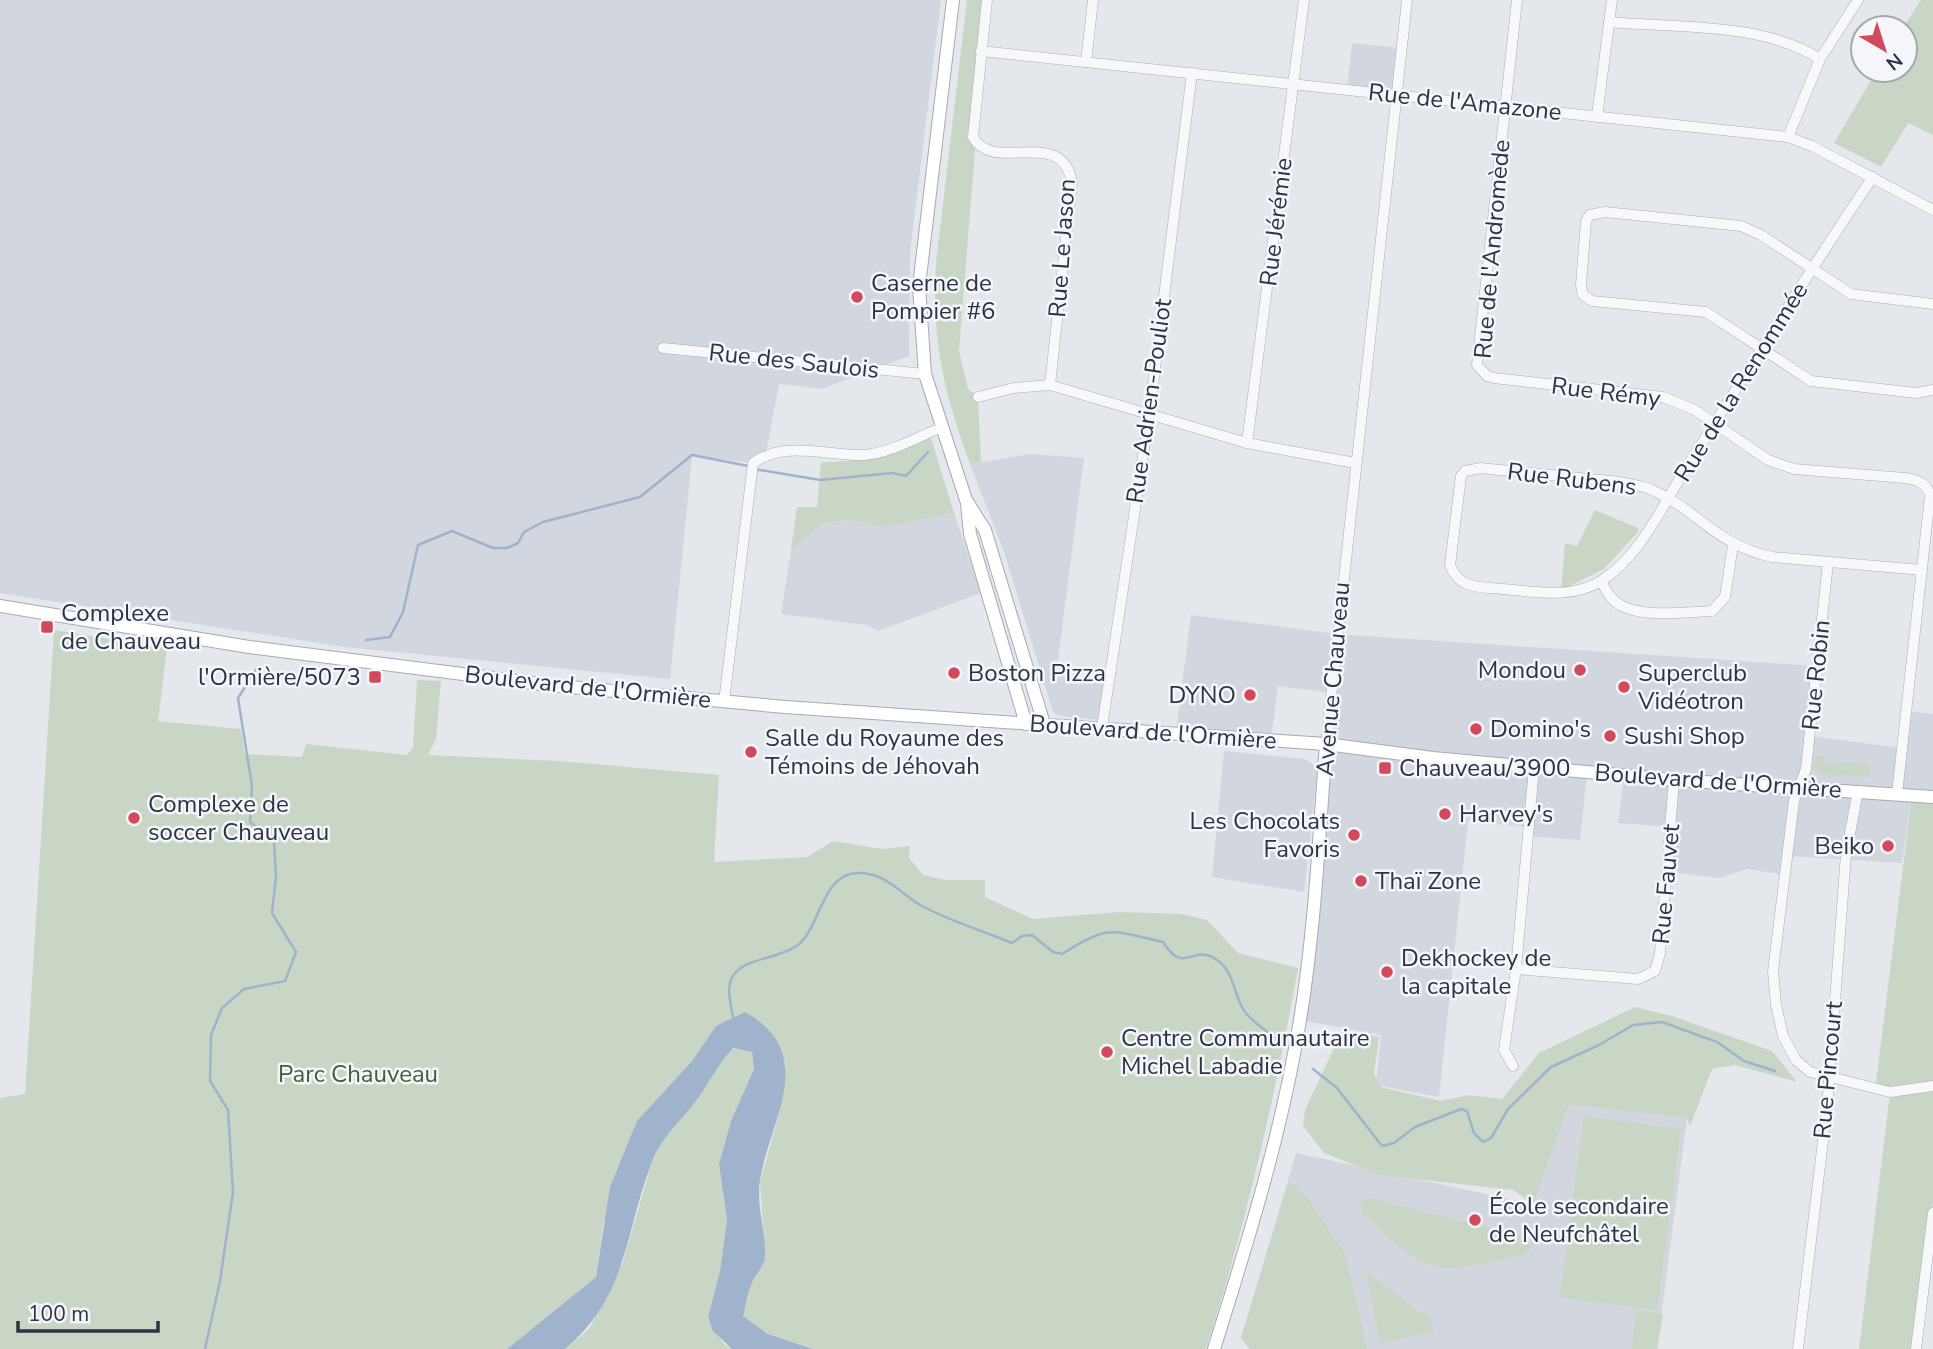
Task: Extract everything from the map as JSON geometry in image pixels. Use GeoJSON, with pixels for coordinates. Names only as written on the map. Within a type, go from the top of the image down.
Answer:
{"type":"FeatureCollection","features":[{"type":"Feature","properties":{"kind":"main road"},"geometry":{"type":"LineString","coordinates":[[953,0],[919,286],[925,374],[940,428],[966,500],[985,530],[1044,724]]}},
{"type":"Feature","properties":{"kind":"main road"},"geometry":{"type":"LineString","coordinates":[[966,500],[970,534],[1027,724]]}},
{"type":"Feature","properties":{"kind":"main road","name":"Boulevard de l'Ormière"},"geometry":{"type":"LineString","coordinates":[[0,606],[249,647],[548,685],[724,702],[1326,744],[1534,768],[1674,780],[1799,786],[1933,797]]}},
{"type":"Feature","properties":{"kind":"main road","name":"Avenue Chauveau"},"geometry":{"type":"LineString","coordinates":[[1214,1349],[1270,1162],[1300,1020],[1312,925],[1326,744]]}},
{"type":"Feature","properties":{"kind":"street"},"geometry":{"type":"LineString","coordinates":[[981,51],[987,0]]}},
{"type":"Feature","properties":{"kind":"street"},"geometry":{"type":"LineString","coordinates":[[1086,62],[1093,0]]}},
{"type":"Feature","properties":{"kind":"street","name":"Rue Jérémie"},"geometry":{"type":"LineString","coordinates":[[1247,443],[1304,0]]}},
{"type":"Feature","properties":{"kind":"street","name":"Avenue Chauveau"},"geometry":{"type":"LineString","coordinates":[[1326,744],[1407,0]]}},
{"type":"Feature","properties":{"kind":"street","name":"Rue de l'Andromède"},"geometry":{"type":"LineString","coordinates":[[1482,372],[1477,360],[1517,0]]}},
{"type":"Feature","properties":{"kind":"street"},"geometry":{"type":"LineString","coordinates":[[1597,117],[1612,0]]}},
{"type":"Feature","properties":{"kind":"street"},"geometry":{"type":"LineString","coordinates":[[1787,137],[1820,59],[1858,0]]}},
{"type":"Feature","properties":{"kind":"street"},"geometry":{"type":"LineString","coordinates":[[1609,22],[1764,35],[1804,48],[1820,59]]}},
{"type":"Feature","properties":{"kind":"street","name":"Rue de l'Amazone"},"geometry":{"type":"LineString","coordinates":[[981,51],[1787,137],[1812,146],[1933,209]]}},
{"type":"Feature","properties":{"kind":"street","name":"Rue Le Jason"},"geometry":{"type":"LineString","coordinates":[[981,51],[971,129],[976,144],[991,151],[1051,154],[1061,158],[1070,174],[1050,385]]}},
{"type":"Feature","properties":{"kind":"street","name":"Rue Adrien-Pouliot"},"geometry":{"type":"LineString","coordinates":[[1102,728],[1149,415],[1192,73]]}},
{"type":"Feature","properties":{"kind":"street","name":"Rue de la Renommée"},"geometry":{"type":"LineString","coordinates":[[1601,580],[1630,555],[1873,177]]}},
{"type":"Feature","properties":{"kind":"street"},"geometry":{"type":"LineString","coordinates":[[1933,304],[1851,294],[1741,226],[1605,212],[1590,215],[1586,221],[1581,285],[1587,299],[1706,312],[1811,381],[1916,393],[1933,390]]}},
{"type":"Feature","properties":{"kind":"street","name":"Rue des Saulois"},"geometry":{"type":"LineString","coordinates":[[663,348],[925,374]]}},
{"type":"Feature","properties":{"kind":"street","name":"Rue Rémy"},"geometry":{"type":"LineString","coordinates":[[1482,372],[1493,378],[1679,401],[1754,452],[1794,469],[1905,478],[1922,483],[1930,496],[1922,570]]}},
{"type":"Feature","properties":{"kind":"street"},"geometry":{"type":"LineString","coordinates":[[978,397],[1014,388],[1050,385],[1247,443],[1355,463]]}},
{"type":"Feature","properties":{"kind":"street"},"geometry":{"type":"LineString","coordinates":[[724,702],[751,468],[777,451],[865,455],[884,451],[940,428]]}},
{"type":"Feature","properties":{"kind":"street","name":"Rue Rubens"},"geometry":{"type":"LineString","coordinates":[[1601,580],[1584,589],[1549,593],[1461,583],[1450,565],[1461,476],[1465,471],[1481,468],[1650,489],[1733,545],[1772,557],[1922,570]]}},
{"type":"Feature","properties":{"kind":"street"},"geometry":{"type":"LineString","coordinates":[[1601,580],[1614,601],[1623,607],[1645,611],[1712,611],[1725,597],[1733,545]]}},
{"type":"Feature","properties":{"kind":"street","name":"Rue Robin"},"geometry":{"type":"LineString","coordinates":[[1828,563],[1811,736],[1806,769],[1794,801],[1773,971],[1776,1005],[1783,1036],[1796,1060],[1810,1072],[1828,1079],[1890,1093],[1933,1086]]}},
{"type":"Feature","properties":{"kind":"street"},"geometry":{"type":"LineString","coordinates":[[1898,794],[1922,570]]}},
{"type":"Feature","properties":{"kind":"street"},"geometry":{"type":"LineString","coordinates":[[1513,1066],[1504,1050],[1516,969],[1534,768]]}},
{"type":"Feature","properties":{"kind":"street","name":"Rue Fauvet"},"geometry":{"type":"LineString","coordinates":[[1516,969],[1638,979],[1655,971],[1660,953],[1674,780]]}},
{"type":"Feature","properties":{"kind":"street","name":"Rue Pincourt"},"geometry":{"type":"LineString","coordinates":[[1798,1349],[1828,1079],[1845,861],[1858,791]]}},
{"type":"Feature","properties":{"kind":"street"},"geometry":{"type":"LineString","coordinates":[[1916,1349],[1933,1213]]}},
{"type":"Feature","properties":{"kind":"shaded area"},"geometry":{"type":"Polygon","coordinates":[[[0,0],[941,0],[910,252],[909,356],[822,389],[779,384],[767,448],[753,463],[692,456],[670,679],[344,647],[0,593],[0,0]]]}},
{"type":"Feature","properties":{"kind":"shaded area"},"geometry":{"type":"Polygon","coordinates":[[[1352,43],[1401,48],[1395,94],[1347,89],[1352,43]]]}},
{"type":"Feature","properties":{"kind":"shaded area"},"geometry":{"type":"Polygon","coordinates":[[[1030,454],[1084,458],[1056,675],[1105,683],[1100,720],[1060,716],[1053,712],[1004,552],[970,464],[1030,454]]]}},
{"type":"Feature","properties":{"kind":"shaded area"},"geometry":{"type":"Polygon","coordinates":[[[954,513],[981,593],[878,631],[867,625],[781,614],[791,550],[824,523],[851,520],[886,527],[954,513]]]}},
{"type":"Feature","properties":{"kind":"shaded area"},"geometry":{"type":"Polygon","coordinates":[[[1191,615],[1336,634],[1816,666],[1811,736],[1901,748],[1904,711],[1933,714],[1933,797],[1912,796],[1902,863],[1789,856],[1786,875],[1747,869],[1720,878],[1667,872],[1672,827],[1618,823],[1624,776],[1587,772],[1580,840],[1526,836],[1528,827],[1468,821],[1439,1097],[1376,1085],[1381,1035],[1300,1020],[1331,693],[1278,686],[1271,740],[1176,732],[1191,615]]]}},
{"type":"Feature","properties":{"kind":"shaded area"},"geometry":{"type":"Polygon","coordinates":[[[1224,751],[1305,759],[1313,764],[1317,774],[1304,892],[1212,877],[1224,751]]]}},
{"type":"Feature","properties":{"kind":"shaded area","name":"École secondaire de Neufchâtel"},"geometry":{"type":"Polygon","coordinates":[[[1569,1105],[1687,1118],[1657,1349],[1250,1349],[1241,1338],[1296,1153],[1532,1204],[1569,1105]]]}},
{"type":"Feature","properties":{"kind":"green space"},"geometry":{"type":"Polygon","coordinates":[[[967,0],[987,0],[959,351],[968,389],[978,397],[981,462],[970,464],[941,365],[935,292],[936,263],[967,0]]]}},
{"type":"Feature","properties":{"kind":"green space"},"geometry":{"type":"Polygon","coordinates":[[[1921,0],[1933,0],[1933,135],[1908,123],[1881,167],[1834,143],[1869,84],[1919,84],[1919,14],[1912,14],[1921,0]]]}},
{"type":"Feature","properties":{"kind":"green space"},"geometry":{"type":"Polygon","coordinates":[[[930,435],[954,513],[886,527],[851,520],[824,523],[791,550],[797,507],[817,507],[821,462],[864,458],[930,435]]]}},
{"type":"Feature","properties":{"kind":"green space"},"geometry":{"type":"Polygon","coordinates":[[[1595,510],[1638,528],[1637,533],[1604,569],[1561,590],[1565,543],[1577,546],[1595,510]]]}},
{"type":"Feature","properties":{"kind":"green space","name":"Parc Chauveau"},"geometry":{"type":"Polygon","coordinates":[[[54,630],[167,648],[158,721],[241,729],[245,754],[302,757],[306,744],[407,755],[413,748],[417,680],[441,681],[436,739],[428,755],[559,761],[719,775],[714,862],[807,857],[833,841],[881,849],[910,846],[909,858],[923,875],[946,880],[985,880],[985,897],[1033,919],[1120,912],[1182,914],[1207,920],[1238,953],[1298,968],[1280,1065],[1258,1160],[1206,1349],[813,1349],[768,1334],[743,1316],[751,1283],[765,1258],[760,1182],[778,1118],[786,1063],[716,1026],[692,1061],[637,1121],[603,1226],[596,1277],[507,1349],[0,1349],[0,1098],[25,1094],[54,630]]]}},
{"type":"Feature","properties":{"kind":"green space"},"geometry":{"type":"Polygon","coordinates":[[[1815,756],[1826,757],[1825,763],[1836,765],[1837,762],[1870,764],[1870,777],[1821,774],[1814,768],[1815,756]]]}},
{"type":"Feature","properties":{"kind":"green space"},"geometry":{"type":"Polygon","coordinates":[[[1912,796],[1933,797],[1933,1202],[1919,1349],[1859,1349],[1890,1093],[1875,1090],[1912,796]]]}},
{"type":"Feature","properties":{"kind":"green space"},"geometry":{"type":"Polygon","coordinates":[[[1635,1007],[1672,1016],[1772,1051],[1797,1082],[1735,1065],[1712,1069],[1690,1126],[1687,1118],[1569,1105],[1533,1204],[1513,1190],[1380,1175],[1324,1153],[1303,1126],[1305,1110],[1342,1031],[1379,1037],[1374,1073],[1380,1087],[1441,1101],[1469,1095],[1502,1099],[1539,1053],[1635,1007]]]}},
{"type":"Feature","properties":{"kind":"green space"},"geometry":{"type":"Polygon","coordinates":[[[729,1048],[752,1052],[754,1069],[731,1121],[719,1164],[727,1220],[720,1271],[708,1317],[724,1344],[732,1349],[565,1349],[589,1329],[623,1262],[652,1162],[664,1137],[696,1100],[729,1048]]]}},
{"type":"Feature","properties":{"kind":"green space"},"geometry":{"type":"Polygon","coordinates":[[[1584,1116],[1681,1129],[1657,1310],[1560,1298],[1584,1116]]]}},
{"type":"Feature","properties":{"kind":"green space"},"geometry":{"type":"Polygon","coordinates":[[[1289,1182],[1308,1198],[1346,1256],[1367,1349],[1250,1349],[1241,1338],[1289,1182]]]}},
{"type":"Feature","properties":{"kind":"green space"},"geometry":{"type":"Polygon","coordinates":[[[1366,1197],[1526,1237],[1531,1248],[1524,1255],[1473,1265],[1453,1268],[1432,1266],[1410,1255],[1363,1213],[1360,1204],[1366,1197]]]}},
{"type":"Feature","properties":{"kind":"green space"},"geometry":{"type":"Polygon","coordinates":[[[1366,1270],[1418,1311],[1430,1315],[1433,1333],[1380,1343],[1366,1270]]]}},
{"type":"Feature","properties":{"kind":"green space"},"geometry":{"type":"Polygon","coordinates":[[[1637,1310],[1663,1314],[1657,1349],[1631,1349],[1637,1310]]]}},
{"type":"Feature","properties":{"kind":"water"},"geometry":{"type":"Polygon","coordinates":[[[745,1012],[767,1029],[780,1047],[785,1067],[780,1110],[760,1180],[759,1199],[765,1260],[751,1285],[743,1316],[768,1334],[813,1349],[732,1349],[713,1331],[708,1317],[720,1271],[727,1220],[719,1164],[731,1121],[754,1069],[752,1052],[733,1048],[656,1153],[622,1262],[602,1307],[565,1349],[507,1349],[596,1277],[610,1187],[637,1121],[692,1061],[716,1026],[745,1012]]]}},
{"type":"Feature","properties":{"kind":"waterway"},"geometry":{"type":"LineString","coordinates":[[754,469],[820,480],[892,473],[906,476],[928,452]]}},
{"type":"Feature","properties":{"kind":"waterway"},"geometry":{"type":"LineString","coordinates":[[366,640],[390,637],[403,612],[418,545],[452,531],[493,548],[507,548],[518,543],[524,532],[543,522],[640,497],[692,455],[748,466]]}},
{"type":"Feature","properties":{"kind":"waterway"},"geometry":{"type":"LineString","coordinates":[[205,1349],[220,1281],[233,1192],[228,1110],[210,1081],[211,1035],[222,1008],[244,989],[285,981],[296,952],[272,913],[276,877],[274,840],[250,822],[252,786],[238,698],[258,667]]}},
{"type":"Feature","properties":{"kind":"waterway"},"geometry":{"type":"LineString","coordinates":[[734,1021],[729,994],[733,975],[744,966],[784,953],[798,945],[812,927],[836,882],[857,873],[885,880],[933,911],[1012,943],[1022,936],[1032,935],[1053,952],[1062,954],[1091,938],[1111,932],[1163,942],[1177,957],[1208,955],[1223,965],[1231,977],[1241,1005],[1249,1017],[1287,1046]]}},
{"type":"Feature","properties":{"kind":"waterway"},"geometry":{"type":"LineString","coordinates":[[1313,1069],[1337,1088],[1382,1146],[1394,1143],[1415,1127],[1461,1109],[1467,1111],[1474,1133],[1483,1142],[1491,1138],[1508,1109],[1551,1067],[1599,1045],[1633,1025],[1662,1022],[1717,1042],[1744,1061],[1775,1071]]}},
{"type":"Feature","properties":{"kind":"place","name":"Caserne de Pompier #6"},"geometry":{"type":"Point","coordinates":[857,297]}},
{"type":"Feature","properties":{"kind":"place","name":"Complexe de Chauveau"},"geometry":{"type":"Point","coordinates":[47,627]}},
{"type":"Feature","properties":{"kind":"place","name":"Mondou"},"geometry":{"type":"Point","coordinates":[1580,670]}},
{"type":"Feature","properties":{"kind":"place","name":"Boston Pizza"},"geometry":{"type":"Point","coordinates":[954,673]}},
{"type":"Feature","properties":{"kind":"place","name":"l'Ormière/5073"},"geometry":{"type":"Point","coordinates":[375,677]}},
{"type":"Feature","properties":{"kind":"place","name":"Superclub Vidéotron"},"geometry":{"type":"Point","coordinates":[1624,687]}},
{"type":"Feature","properties":{"kind":"place","name":"DYNO"},"geometry":{"type":"Point","coordinates":[1250,695]}},
{"type":"Feature","properties":{"kind":"place","name":"Domino's"},"geometry":{"type":"Point","coordinates":[1476,729]}},
{"type":"Feature","properties":{"kind":"place","name":"Sushi Shop"},"geometry":{"type":"Point","coordinates":[1610,736]}},
{"type":"Feature","properties":{"kind":"place","name":"Salle du Royaume des Témoins de Jéhovah"},"geometry":{"type":"Point","coordinates":[751,752]}},
{"type":"Feature","properties":{"kind":"place","name":"Chauveau/3900"},"geometry":{"type":"Point","coordinates":[1385,768]}},
{"type":"Feature","properties":{"kind":"place","name":"Harvey's"},"geometry":{"type":"Point","coordinates":[1445,814]}},
{"type":"Feature","properties":{"kind":"place","name":"Complexe de soccer Chauveau"},"geometry":{"type":"Point","coordinates":[134,818]}},
{"type":"Feature","properties":{"kind":"place","name":"Les Chocolats Favoris"},"geometry":{"type":"Point","coordinates":[1354,835]}},
{"type":"Feature","properties":{"kind":"place","name":"Beiko"},"geometry":{"type":"Point","coordinates":[1888,846]}},
{"type":"Feature","properties":{"kind":"place","name":"Thaï Zone"},"geometry":{"type":"Point","coordinates":[1361,881]}},
{"type":"Feature","properties":{"kind":"place","name":"Dekhockey de la capitale"},"geometry":{"type":"Point","coordinates":[1387,972]}},
{"type":"Feature","properties":{"kind":"place","name":"Centre Communautaire Michel Labadie"},"geometry":{"type":"Point","coordinates":[1107,1052]}},
{"type":"Feature","properties":{"kind":"place","name":"École secondaire de Neufchâtel"},"geometry":{"type":"Point","coordinates":[1475,1220]}}]}
